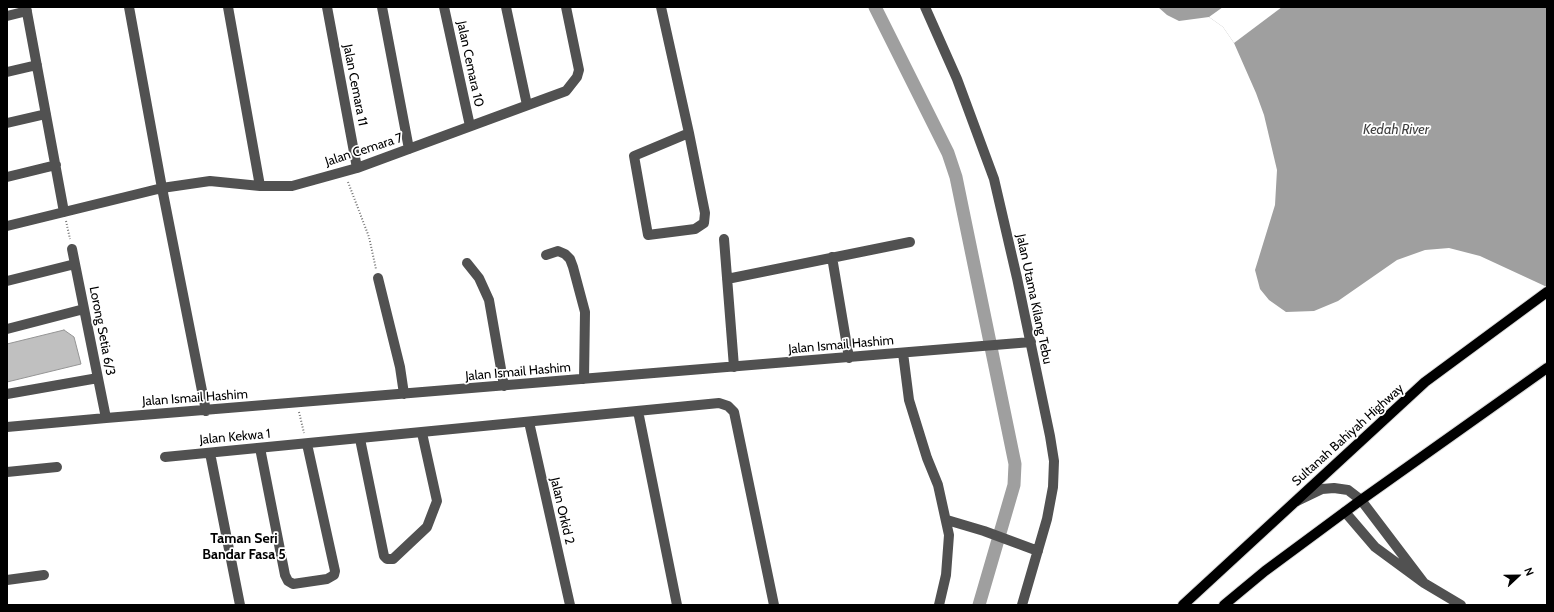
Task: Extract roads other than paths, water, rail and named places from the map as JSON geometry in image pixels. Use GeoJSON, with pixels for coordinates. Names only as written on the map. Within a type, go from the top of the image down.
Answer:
{"type":"FeatureCollection","features":[{"type":"Feature","properties":{"kind":"main road","name":"Sultanah Bahiyah Highway"},"geometry":{"type":"LineString","coordinates":[[1183,605],[1425,382],[1544,295]]}},
{"type":"Feature","properties":{"kind":"main road"},"geometry":{"type":"LineString","coordinates":[[1224,605],[1264,571],[1547,368]]}},
{"type":"Feature","properties":{"kind":"street"},"geometry":{"type":"LineString","coordinates":[[129,7],[162,188],[206,411]]}},
{"type":"Feature","properties":{"kind":"street"},"geometry":{"type":"LineString","coordinates":[[228,7],[260,186]]}},
{"type":"Feature","properties":{"kind":"street","name":"Jalan Cemara 11"},"geometry":{"type":"LineString","coordinates":[[327,7],[357,168]]}},
{"type":"Feature","properties":{"kind":"street"},"geometry":{"type":"LineString","coordinates":[[382,7],[409,149]]}},
{"type":"Feature","properties":{"kind":"street","name":"Jalan Cemara 10"},"geometry":{"type":"LineString","coordinates":[[444,7],[470,126]]}},
{"type":"Feature","properties":{"kind":"street"},"geometry":{"type":"LineString","coordinates":[[506,7],[527,105]]}},
{"type":"Feature","properties":{"kind":"street","name":"Jalan Cemara 7"},"geometry":{"type":"LineString","coordinates":[[7,226],[162,188],[210,181],[260,186],[292,186],[357,168],[566,91],[577,77],[579,70],[566,7]]}},
{"type":"Feature","properties":{"kind":"street"},"geometry":{"type":"LineString","coordinates":[[661,7],[689,133],[704,214],[704,223],[695,229],[648,235],[634,156],[689,133]]}},
{"type":"Feature","properties":{"kind":"street","name":"Jalan Utama Kilang Tebu"},"geometry":{"type":"LineString","coordinates":[[925,7],[957,80],[994,179],[1031,342],[1050,436],[1054,461],[1054,487],[1047,519],[1022,605]]}},
{"type":"Feature","properties":{"kind":"street"},"geometry":{"type":"LineString","coordinates":[[7,16],[27,9],[64,212]]}},
{"type":"Feature","properties":{"kind":"street"},"geometry":{"type":"LineString","coordinates":[[7,72],[37,65]]}},
{"type":"Feature","properties":{"kind":"street"},"geometry":{"type":"LineString","coordinates":[[7,123],[46,114]]}},
{"type":"Feature","properties":{"kind":"street"},"geometry":{"type":"LineString","coordinates":[[7,177],[56,165]]}},
{"type":"Feature","properties":{"kind":"street"},"geometry":{"type":"LineString","coordinates":[[724,239],[734,367]]}},
{"type":"Feature","properties":{"kind":"street"},"geometry":{"type":"LineString","coordinates":[[727,279],[910,242]]}},
{"type":"Feature","properties":{"kind":"street","name":"Lorong Setia 6/3"},"geometry":{"type":"LineString","coordinates":[[72,249],[106,418]]}},
{"type":"Feature","properties":{"kind":"street"},"geometry":{"type":"LineString","coordinates":[[546,255],[558,251],[565,254],[570,259],[573,267],[584,312],[584,379]]}},
{"type":"Feature","properties":{"kind":"street"},"geometry":{"type":"LineString","coordinates":[[832,257],[849,358]]}},
{"type":"Feature","properties":{"kind":"street"},"geometry":{"type":"LineString","coordinates":[[467,263],[479,278],[489,300],[504,386]]}},
{"type":"Feature","properties":{"kind":"street"},"geometry":{"type":"LineString","coordinates":[[7,281],[75,264]]}},
{"type":"Feature","properties":{"kind":"street"},"geometry":{"type":"LineString","coordinates":[[378,278],[400,367],[404,394]]}},
{"type":"Feature","properties":{"kind":"street"},"geometry":{"type":"LineString","coordinates":[[7,330],[84,309]]}},
{"type":"Feature","properties":{"kind":"street","name":"Jalan Ismail Hashim"},"geometry":{"type":"LineString","coordinates":[[7,427],[1031,342]]}},
{"type":"Feature","properties":{"kind":"street"},"geometry":{"type":"LineString","coordinates":[[903,353],[909,400],[927,458],[938,485],[947,520],[949,535],[946,575],[938,605]]}},
{"type":"Feature","properties":{"kind":"street"},"geometry":{"type":"LineString","coordinates":[[7,394],[98,378]]}},
{"type":"Feature","properties":{"kind":"street","name":"Jalan Kekwa 1"},"geometry":{"type":"LineString","coordinates":[[165,457],[719,403],[728,406],[734,412],[774,605]]}},
{"type":"Feature","properties":{"kind":"street"},"geometry":{"type":"LineString","coordinates":[[638,411],[677,605]]}},
{"type":"Feature","properties":{"kind":"street","name":"Jalan Orkid 2"},"geometry":{"type":"LineString","coordinates":[[529,422],[570,605]]}},
{"type":"Feature","properties":{"kind":"street"},"geometry":{"type":"LineString","coordinates":[[360,439],[384,556],[387,559],[393,559],[427,527],[437,501],[422,433]]}},
{"type":"Feature","properties":{"kind":"street"},"geometry":{"type":"LineString","coordinates":[[260,448],[285,575],[288,581],[293,584],[331,578],[335,571],[307,444]]}},
{"type":"Feature","properties":{"kind":"street"},"geometry":{"type":"LineString","coordinates":[[210,453],[240,605]]}},
{"type":"Feature","properties":{"kind":"street"},"geometry":{"type":"LineString","coordinates":[[7,472],[57,467]]}},
{"type":"Feature","properties":{"kind":"street"},"geometry":{"type":"LineString","coordinates":[[1292,503],[1322,490],[1334,488],[1348,490],[1361,500],[1424,583]]}},
{"type":"Feature","properties":{"kind":"street"},"geometry":{"type":"LineString","coordinates":[[1345,512],[1375,546],[1424,583],[1461,605]]}},
{"type":"Feature","properties":{"kind":"street"},"geometry":{"type":"LineString","coordinates":[[947,520],[984,531],[1038,551]]}},
{"type":"Feature","properties":{"kind":"street"},"geometry":{"type":"LineString","coordinates":[[7,580],[44,575]]}},
{"type":"Feature","properties":{"kind":"water","name":"Kedah River"},"geometry":{"type":"Polygon","coordinates":[[[1158,7],[1547,7],[1547,287],[1480,256],[1449,248],[1425,250],[1397,260],[1338,301],[1314,311],[1286,312],[1269,300],[1260,289],[1255,270],[1275,205],[1277,170],[1264,115],[1256,93],[1234,43],[1223,27],[1209,17],[1179,21],[1167,15],[1158,7]]]}},
{"type":"Feature","properties":{"kind":"waterway"},"geometry":{"type":"LineString","coordinates":[[875,7],[948,153],[956,177],[1015,464],[1014,485],[979,605]]}},
{"type":"Feature","properties":{"kind":"district","name":"Taman Seri Bandar Fasa 5"},"geometry":{"type":"Point","coordinates":[244,548]}}]}
